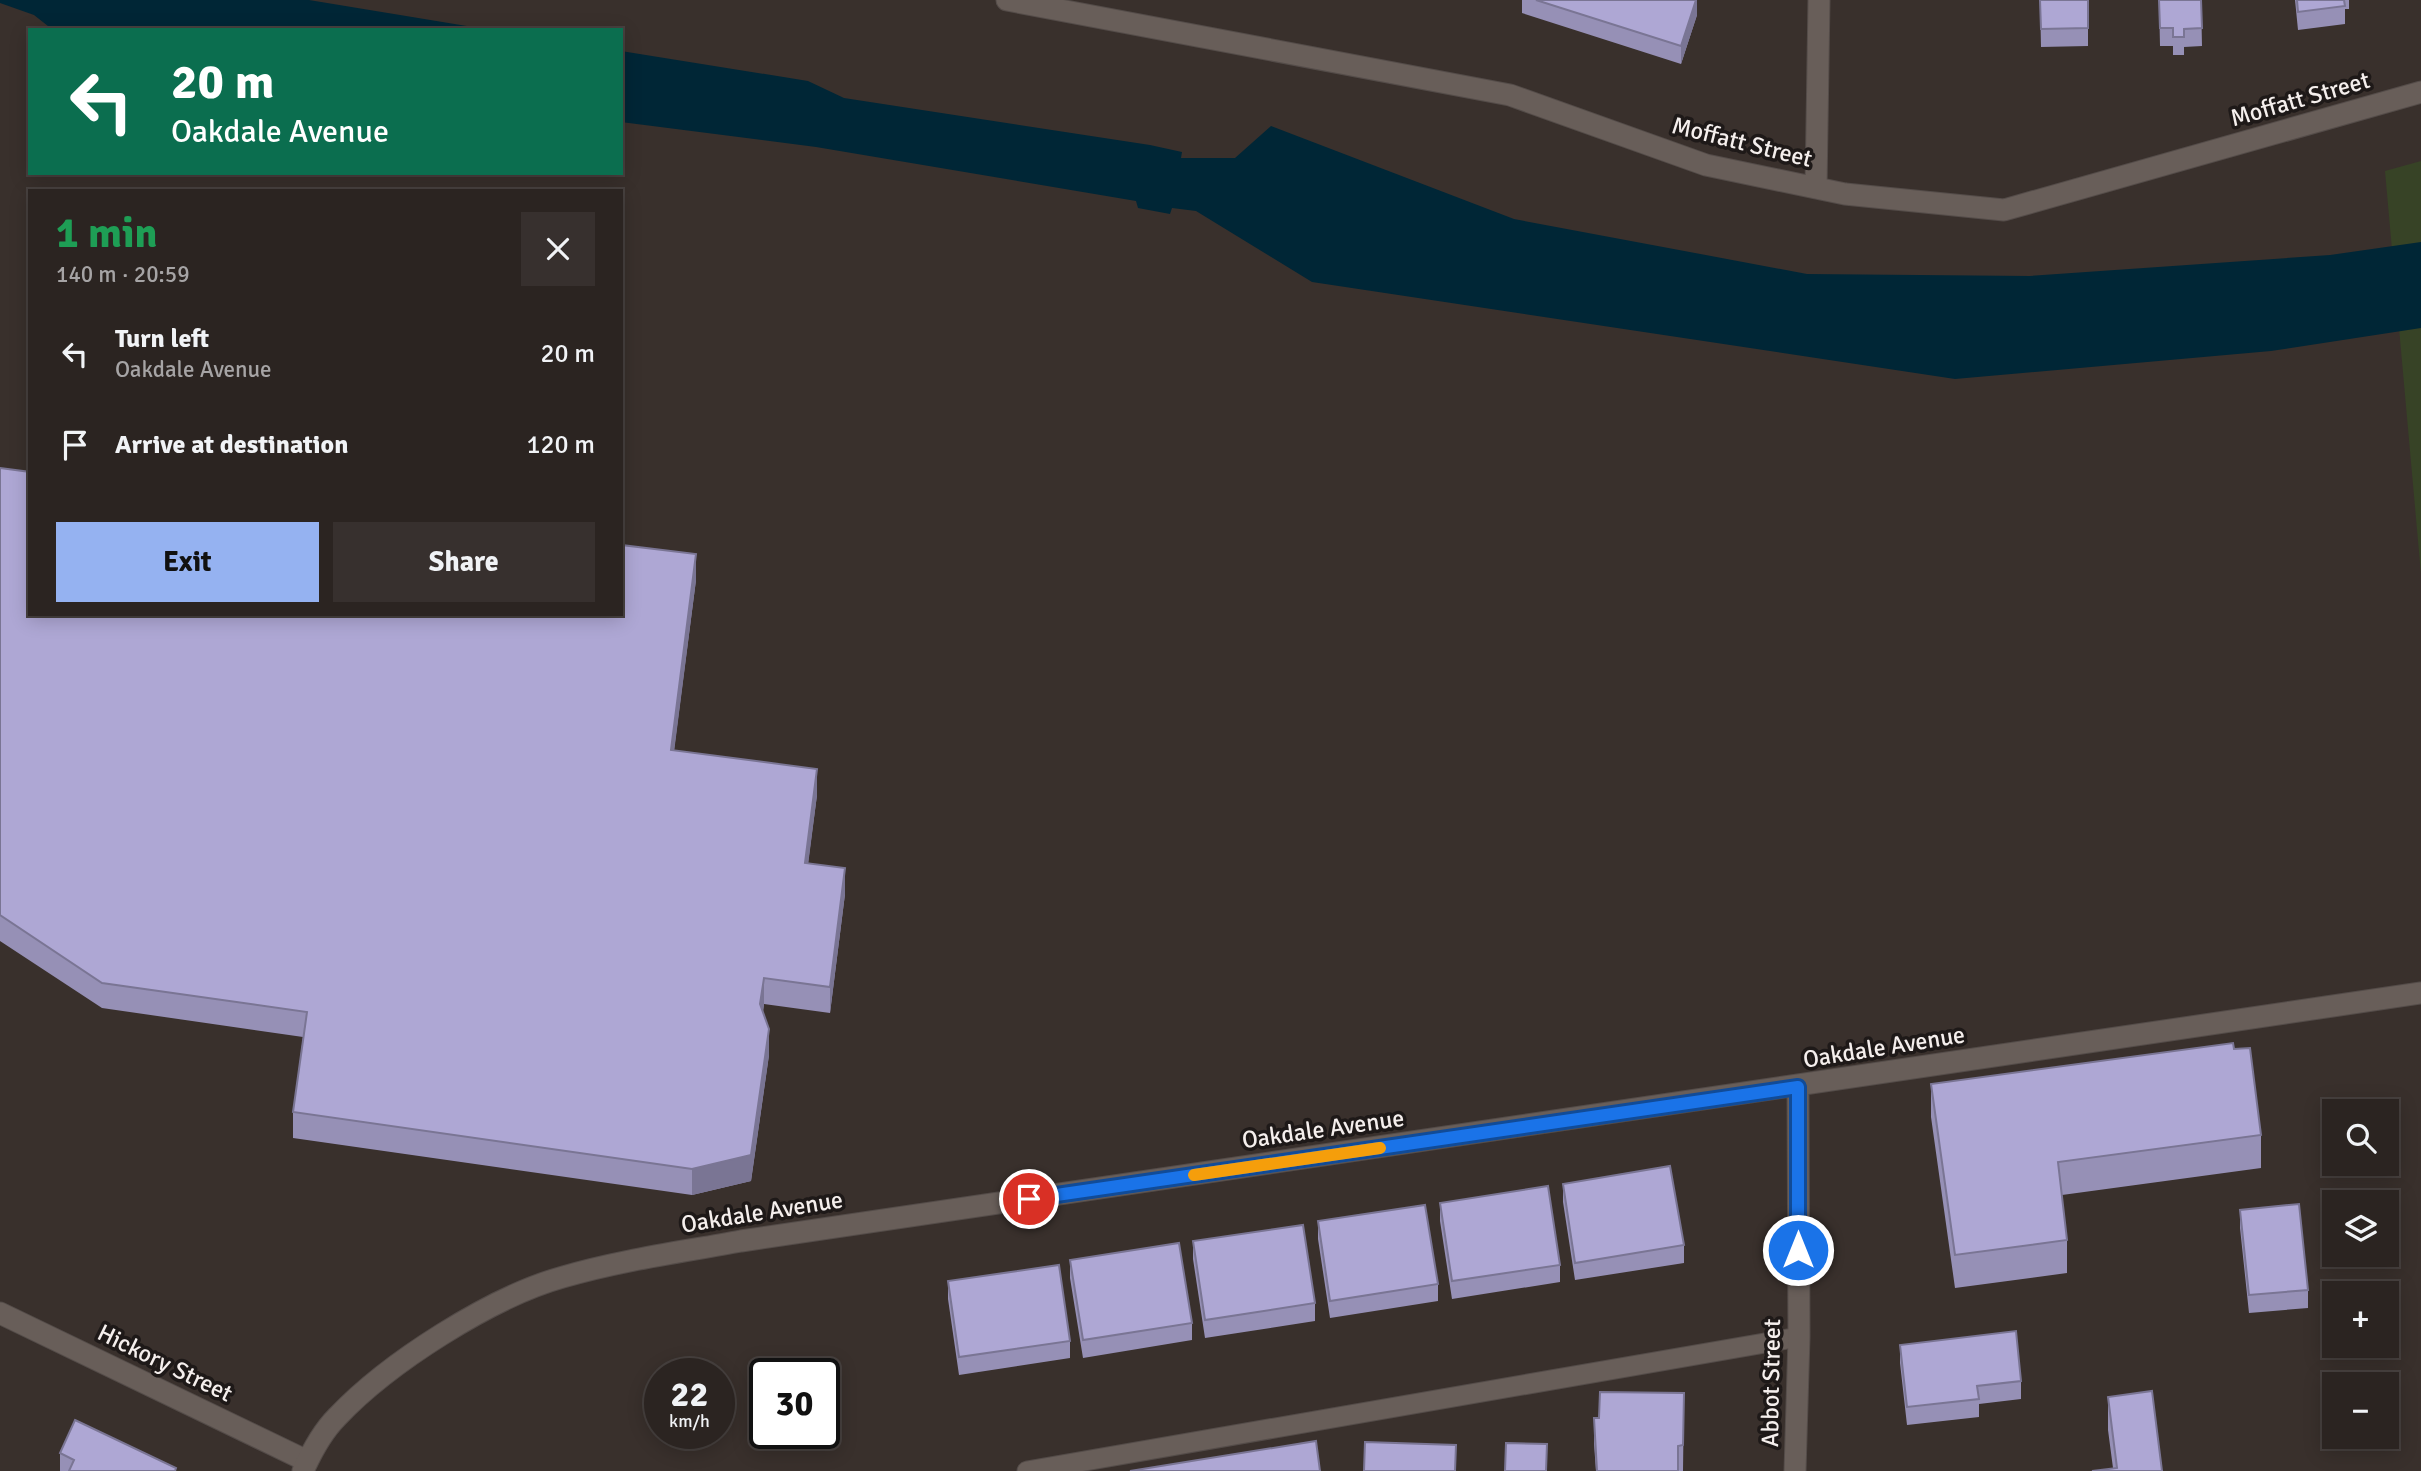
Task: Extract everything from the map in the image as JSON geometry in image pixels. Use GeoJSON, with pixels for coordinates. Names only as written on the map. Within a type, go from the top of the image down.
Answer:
{"type":"FeatureCollection","features":[{"type":"Feature","properties":{"kind":"street","name":"Moffatt Street"},"geometry":{"type":"LineString","coordinates":[[1007,0],[1510,95],[1706,165],[1845,194],[2004,211],[2421,92]]}},
{"type":"Feature","properties":{"kind":"street"},"geometry":{"type":"LineString","coordinates":[[1816,188],[1819,0]]}},
{"type":"Feature","properties":{"kind":"street","name":"Oakdale Avenue"},"geometry":{"type":"LineString","coordinates":[[305,1466],[335,1419],[365,1390],[418,1351],[495,1305],[561,1277],[741,1241],[2421,993]]}},
{"type":"Feature","properties":{"kind":"street","name":"Abbot Street"},"geometry":{"type":"LineString","coordinates":[[1795,1471],[1799,1337],[1798,1087]]}},
{"type":"Feature","properties":{"kind":"street","name":"Hickory Street"},"geometry":{"type":"LineString","coordinates":[[0,1313],[305,1466]]}},
{"type":"Feature","properties":{"kind":"lane"},"geometry":{"type":"LineString","coordinates":[[1027,1471],[1799,1337]]}},
{"type":"Feature","properties":{"kind":"green space"},"geometry":{"type":"Polygon","coordinates":[[[2421,161],[2421,574],[2385,171],[2421,161]]]}},
{"type":"Feature","properties":{"kind":"water"},"geometry":{"type":"Polygon","coordinates":[[[0,0],[309,0],[479,28],[50,28],[34,15],[0,3],[0,0]]]}},
{"type":"Feature","properties":{"kind":"water"},"geometry":{"type":"Polygon","coordinates":[[[623,51],[808,81],[844,98],[1150,145],[1182,152],[1181,158],[1235,158],[1271,126],[1514,219],[1807,274],[2030,276],[2330,255],[2421,242],[2421,328],[2271,351],[1955,379],[1312,282],[1196,211],[1172,208],[1170,214],[1138,208],[1136,201],[816,147],[623,122],[623,51]]]}},
{"type":"Feature","properties":{"kind":"building"},"geometry":{"type":"Polygon","coordinates":[[[1536,0],[1696,0],[1681,46],[1536,0]]]}},
{"type":"Feature","properties":{"kind":"building"},"geometry":{"type":"Polygon","coordinates":[[[2040,0],[2088,0],[2088,28],[2041,29],[2040,0]]]}},
{"type":"Feature","properties":{"kind":"building"},"geometry":{"type":"Polygon","coordinates":[[[2159,0],[2201,0],[2202,28],[2184,29],[2184,37],[2173,37],[2173,28],[2160,28],[2159,0]]]}},
{"type":"Feature","properties":{"kind":"building"},"geometry":{"type":"Polygon","coordinates":[[[2297,0],[2344,0],[2345,6],[2298,12],[2297,0]]]}},
{"type":"Feature","properties":{"kind":"building"},"geometry":{"type":"Polygon","coordinates":[[[0,468],[28,472],[28,616],[623,616],[623,545],[696,554],[671,750],[817,769],[805,863],[845,868],[830,987],[764,978],[760,1004],[769,1029],[751,1155],[692,1169],[293,1112],[307,1012],[102,983],[0,915],[0,468]]]}},
{"type":"Feature","properties":{"kind":"building"},"geometry":{"type":"Polygon","coordinates":[[[2233,1043],[2234,1049],[2250,1048],[2261,1135],[2058,1162],[2067,1240],[1955,1255],[1931,1084],[2233,1043]]]}},
{"type":"Feature","properties":{"kind":"building"},"geometry":{"type":"Polygon","coordinates":[[[1670,1166],[1684,1245],[1575,1263],[1563,1184],[1670,1166]]]}},
{"type":"Feature","properties":{"kind":"building"},"geometry":{"type":"Polygon","coordinates":[[[1548,1186],[1560,1265],[1452,1281],[1440,1203],[1548,1186]]]}},
{"type":"Feature","properties":{"kind":"building"},"geometry":{"type":"Polygon","coordinates":[[[2299,1204],[2308,1290],[2249,1295],[2240,1210],[2299,1204]]]}},
{"type":"Feature","properties":{"kind":"building"},"geometry":{"type":"Polygon","coordinates":[[[1425,1205],[1438,1284],[1330,1301],[1318,1221],[1425,1205]]]}},
{"type":"Feature","properties":{"kind":"building"},"geometry":{"type":"Polygon","coordinates":[[[1303,1225],[1315,1303],[1205,1320],[1193,1241],[1303,1225]]]}},
{"type":"Feature","properties":{"kind":"building"},"geometry":{"type":"Polygon","coordinates":[[[1179,1243],[1192,1323],[1083,1340],[1070,1260],[1179,1243]]]}},
{"type":"Feature","properties":{"kind":"building"},"geometry":{"type":"Polygon","coordinates":[[[1059,1265],[1070,1341],[959,1357],[948,1281],[1059,1265]]]}},
{"type":"Feature","properties":{"kind":"building"},"geometry":{"type":"Polygon","coordinates":[[[2016,1331],[2021,1381],[1977,1386],[1979,1399],[1907,1407],[1900,1345],[2016,1331]]]}},
{"type":"Feature","properties":{"kind":"building"},"geometry":{"type":"Polygon","coordinates":[[[2152,1391],[2162,1471],[2092,1471],[2117,1468],[2108,1397],[2152,1391]]]}},
{"type":"Feature","properties":{"kind":"building"},"geometry":{"type":"Polygon","coordinates":[[[1600,1392],[1684,1393],[1683,1445],[1678,1446],[1678,1471],[1597,1471],[1594,1418],[1599,1418],[1600,1392]]]}},
{"type":"Feature","properties":{"kind":"building"},"geometry":{"type":"Polygon","coordinates":[[[75,1420],[176,1468],[175,1471],[69,1471],[74,1460],[60,1453],[75,1420]]]}},
{"type":"Feature","properties":{"kind":"building"},"geometry":{"type":"Polygon","coordinates":[[[1316,1441],[1320,1471],[1130,1471],[1316,1441]]]}},
{"type":"Feature","properties":{"kind":"building"},"geometry":{"type":"Polygon","coordinates":[[[1365,1442],[1456,1445],[1455,1471],[1364,1471],[1365,1442]]]}},
{"type":"Feature","properties":{"kind":"building"},"geometry":{"type":"Polygon","coordinates":[[[1506,1443],[1547,1444],[1546,1471],[1505,1471],[1506,1443]]]}},
{"type":"Feature","properties":{"kind":"slow traffic"},"geometry":{"type":"LineString","coordinates":[[1194,1175],[1380,1148]]}},
{"type":"Feature","properties":{"kind":"route"},"geometry":{"type":"LineString","coordinates":[[1029,1199],[1798,1087],[1798,1250]]}}]}
